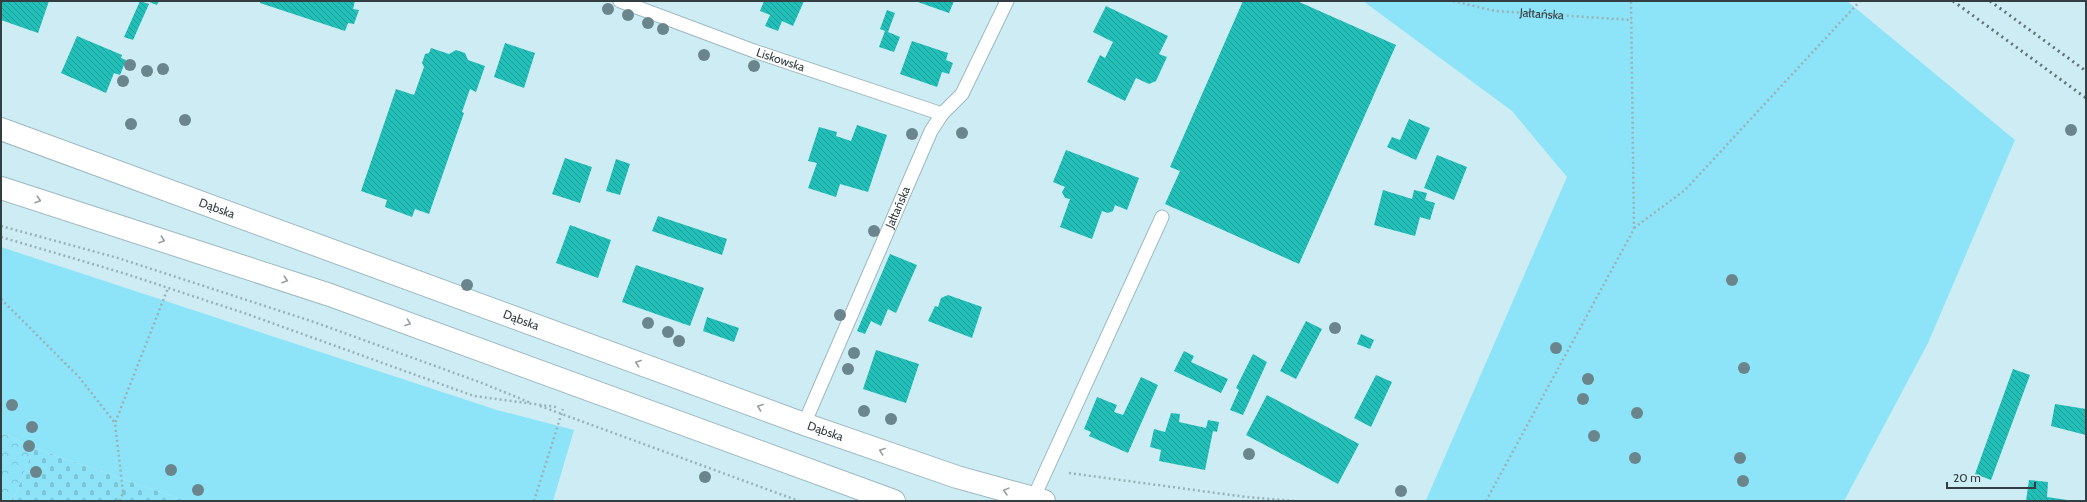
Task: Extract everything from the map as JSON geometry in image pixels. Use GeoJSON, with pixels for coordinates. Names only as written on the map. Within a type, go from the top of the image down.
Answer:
{"type":"FeatureCollection","features":[{"type":"Feature","properties":{"kind":"street","name":"Dąbska"},"geometry":{"type":"LineString","coordinates":[[1,129],[804,424],[916,463],[1038,500]]}},
{"type":"Feature","properties":{"kind":"street"},"geometry":{"type":"LineString","coordinates":[[1,188],[330,295],[894,501]]}},
{"type":"Feature","properties":{"kind":"lane","name":"Liskowska"},"geometry":{"type":"LineString","coordinates":[[620,1],[754,51],[942,114]]}},
{"type":"Feature","properties":{"kind":"lane","name":"Jałtańska"},"geometry":{"type":"LineString","coordinates":[[804,424],[931,131],[942,114],[962,94],[1007,1]]}},
{"type":"Feature","properties":{"kind":"lane"},"geometry":{"type":"LineString","coordinates":[[1038,500],[1047,470],[1162,217]]}},
{"type":"Feature","properties":{"kind":"path","name":"Jałtańska"},"geometry":{"type":"LineString","coordinates":[[1453,1],[1495,10],[1632,20]]}},
{"type":"Feature","properties":{"kind":"path"},"geometry":{"type":"LineString","coordinates":[[1631,1],[1634,229]]}},
{"type":"Feature","properties":{"kind":"path"},"geometry":{"type":"LineString","coordinates":[[1486,501],[1634,229],[1685,190],[1860,1]]}},
{"type":"Feature","properties":{"kind":"path"},"geometry":{"type":"LineString","coordinates":[[1,226],[118,258],[314,322],[482,383],[561,415],[799,501]]}},
{"type":"Feature","properties":{"kind":"path"},"geometry":{"type":"LineString","coordinates":[[1,237],[168,288],[287,327],[474,396],[570,410]]}},
{"type":"Feature","properties":{"kind":"path"},"geometry":{"type":"LineString","coordinates":[[120,501],[123,492],[115,423],[168,288]]}},
{"type":"Feature","properties":{"kind":"path"},"geometry":{"type":"LineString","coordinates":[[1,299],[79,378],[115,423]]}},
{"type":"Feature","properties":{"kind":"path"},"geometry":{"type":"LineString","coordinates":[[534,501],[570,383]]}},
{"type":"Feature","properties":{"kind":"path"},"geometry":{"type":"LineString","coordinates":[[1047,470],[1246,497],[1294,501]]}},
{"type":"Feature","properties":{"kind":"green space"},"geometry":{"type":"Polygon","coordinates":[[[1363,1],[1847,1],[2015,140],[1928,343],[1844,501],[1426,500],[1567,177],[1512,111],[1363,1]]]}},
{"type":"Feature","properties":{"kind":"green space"},"geometry":{"type":"Polygon","coordinates":[[[1,247],[497,410],[574,430],[553,501],[186,501],[34,448],[1,432],[1,247]]]}},
{"type":"Feature","properties":{"kind":"green space"},"geometry":{"type":"Polygon","coordinates":[[[1,432],[34,448],[13,501],[1,501],[1,432]]]}},
{"type":"Feature","properties":{"kind":"green space"},"geometry":{"type":"Polygon","coordinates":[[[34,448],[186,501],[13,501],[34,448]]]}},
{"type":"Feature","properties":{"kind":"building"},"geometry":{"type":"Polygon","coordinates":[[[1,1],[49,1],[38,33],[1,20],[1,1]]]}},
{"type":"Feature","properties":{"kind":"building"},"geometry":{"type":"Polygon","coordinates":[[[140,1],[149,4],[133,40],[124,37],[140,1]]]}},
{"type":"Feature","properties":{"kind":"building"},"geometry":{"type":"Polygon","coordinates":[[[147,1],[159,1],[157,5],[147,1]]]}},
{"type":"Feature","properties":{"kind":"building"},"geometry":{"type":"Polygon","coordinates":[[[261,1],[355,1],[353,9],[359,10],[354,24],[348,23],[345,31],[260,3],[261,1]]]}},
{"type":"Feature","properties":{"kind":"building"},"geometry":{"type":"Polygon","coordinates":[[[764,1],[804,1],[793,26],[782,21],[778,31],[765,26],[770,15],[760,11],[764,1]]]}},
{"type":"Feature","properties":{"kind":"building"},"geometry":{"type":"Polygon","coordinates":[[[915,1],[954,1],[949,13],[915,1]]]}},
{"type":"Feature","properties":{"kind":"building"},"geometry":{"type":"Polygon","coordinates":[[[1243,1],[1297,1],[1396,45],[1299,264],[1165,204],[1180,171],[1170,167],[1243,1]]]}},
{"type":"Feature","properties":{"kind":"building"},"geometry":{"type":"Polygon","coordinates":[[[1106,6],[1168,36],[1159,54],[1167,57],[1156,81],[1149,84],[1136,78],[1125,101],[1087,82],[1100,55],[1105,58],[1113,42],[1093,32],[1106,6]]]}},
{"type":"Feature","properties":{"kind":"building"},"geometry":{"type":"Polygon","coordinates":[[[887,10],[895,13],[888,32],[900,37],[894,52],[879,47],[885,31],[880,29],[887,10]]]}},
{"type":"Feature","properties":{"kind":"building"},"geometry":{"type":"Polygon","coordinates":[[[77,36],[122,55],[121,58],[126,60],[120,75],[114,73],[106,93],[61,73],[77,36]]]}},
{"type":"Feature","properties":{"kind":"building"},"geometry":{"type":"Polygon","coordinates":[[[912,41],[948,53],[946,60],[953,63],[949,74],[942,72],[937,87],[900,74],[912,41]]]}},
{"type":"Feature","properties":{"kind":"building"},"geometry":{"type":"Polygon","coordinates":[[[505,43],[535,53],[524,88],[494,77],[505,43]]]}},
{"type":"Feature","properties":{"kind":"building"},"geometry":{"type":"Polygon","coordinates":[[[431,48],[449,54],[456,50],[465,53],[468,60],[485,66],[476,92],[470,89],[462,112],[464,113],[429,214],[415,209],[412,217],[385,207],[387,200],[361,191],[396,89],[414,95],[424,67],[422,63],[425,54],[429,53],[431,48]]]}},
{"type":"Feature","properties":{"kind":"building"},"geometry":{"type":"Polygon","coordinates":[[[1409,119],[1430,128],[1416,160],[1387,147],[1392,137],[1400,140],[1409,119]]]}},
{"type":"Feature","properties":{"kind":"building"},"geometry":{"type":"Polygon","coordinates":[[[857,125],[887,135],[868,192],[840,184],[836,197],[808,188],[817,163],[808,161],[819,127],[837,132],[836,136],[851,141],[857,125]]]}},
{"type":"Feature","properties":{"kind":"building"},"geometry":{"type":"Polygon","coordinates":[[[1066,150],[1139,178],[1127,210],[1115,205],[1113,211],[1108,213],[1102,211],[1092,239],[1060,227],[1070,199],[1065,198],[1062,192],[1065,187],[1053,182],[1066,150]]]}},
{"type":"Feature","properties":{"kind":"building"},"geometry":{"type":"Polygon","coordinates":[[[1437,155],[1467,167],[1454,200],[1424,188],[1437,155]]]}},
{"type":"Feature","properties":{"kind":"building"},"geometry":{"type":"Polygon","coordinates":[[[565,158],[592,167],[580,203],[552,194],[565,158]]]}},
{"type":"Feature","properties":{"kind":"building"},"geometry":{"type":"Polygon","coordinates":[[[616,159],[630,164],[620,195],[606,191],[616,159]]]}},
{"type":"Feature","properties":{"kind":"building"},"geometry":{"type":"Polygon","coordinates":[[[1383,190],[1412,199],[1414,190],[1427,193],[1425,200],[1435,203],[1430,220],[1420,217],[1415,236],[1374,225],[1383,190]]]}},
{"type":"Feature","properties":{"kind":"building"},"geometry":{"type":"Polygon","coordinates":[[[658,216],[727,239],[722,255],[652,231],[658,216]]]}},
{"type":"Feature","properties":{"kind":"building"},"geometry":{"type":"Polygon","coordinates":[[[570,225],[611,240],[598,278],[556,263],[570,225]]]}},
{"type":"Feature","properties":{"kind":"building"},"geometry":{"type":"Polygon","coordinates":[[[890,254],[917,265],[896,313],[888,309],[881,326],[871,321],[865,334],[857,331],[890,254]]]}},
{"type":"Feature","properties":{"kind":"building"},"geometry":{"type":"Polygon","coordinates":[[[636,265],[704,288],[690,326],[622,302],[636,265]]]}},
{"type":"Feature","properties":{"kind":"building"},"geometry":{"type":"Polygon","coordinates":[[[948,295],[982,307],[972,338],[928,321],[935,306],[938,307],[941,298],[948,295]]]}},
{"type":"Feature","properties":{"kind":"building"},"geometry":{"type":"Polygon","coordinates":[[[707,317],[739,328],[734,342],[703,331],[707,317]]]}},
{"type":"Feature","properties":{"kind":"building"},"geometry":{"type":"Polygon","coordinates":[[[1306,321],[1322,329],[1296,379],[1280,371],[1306,321]]]}},
{"type":"Feature","properties":{"kind":"building"},"geometry":{"type":"Polygon","coordinates":[[[1361,334],[1374,340],[1370,349],[1357,344],[1361,334]]]}},
{"type":"Feature","properties":{"kind":"building"},"geometry":{"type":"Polygon","coordinates":[[[876,350],[919,364],[906,403],[863,389],[876,350]]]}},
{"type":"Feature","properties":{"kind":"building"},"geometry":{"type":"Polygon","coordinates":[[[1184,351],[1194,356],[1191,362],[1228,379],[1221,393],[1174,371],[1184,351]]]}},
{"type":"Feature","properties":{"kind":"building"},"geometry":{"type":"Polygon","coordinates":[[[1253,354],[1267,362],[1243,415],[1230,410],[1239,390],[1236,388],[1253,354]]]}},
{"type":"Feature","properties":{"kind":"building"},"geometry":{"type":"Polygon","coordinates":[[[2013,369],[2030,375],[1991,480],[1975,474],[2013,369]]]}},
{"type":"Feature","properties":{"kind":"building"},"geometry":{"type":"Polygon","coordinates":[[[1376,375],[1392,382],[1371,427],[1354,418],[1376,375]]]}},
{"type":"Feature","properties":{"kind":"building"},"geometry":{"type":"Polygon","coordinates":[[[1141,377],[1158,385],[1128,453],[1089,436],[1091,432],[1084,429],[1097,397],[1117,405],[1114,412],[1123,415],[1141,377]]]}},
{"type":"Feature","properties":{"kind":"building"},"geometry":{"type":"Polygon","coordinates":[[[1267,395],[1359,444],[1338,484],[1246,435],[1267,395]]]}},
{"type":"Feature","properties":{"kind":"building"},"geometry":{"type":"Polygon","coordinates":[[[2055,404],[2086,409],[2086,435],[2051,426],[2055,404]]]}},
{"type":"Feature","properties":{"kind":"building"},"geometry":{"type":"Polygon","coordinates":[[[1171,413],[1180,414],[1179,422],[1206,428],[1208,420],[1219,422],[1217,432],[1213,431],[1205,470],[1159,461],[1161,450],[1150,447],[1154,429],[1165,432],[1171,413]]]}},
{"type":"Feature","properties":{"kind":"building"},"geometry":{"type":"Polygon","coordinates":[[[2029,480],[2048,482],[2047,497],[2074,501],[2026,501],[2029,480]]]}},
{"type":"Feature","properties":{"kind":"railway"},"geometry":{"type":"LineString","coordinates":[[1953,1],[2086,98]]}},
{"type":"Feature","properties":{"kind":"railway"},"geometry":{"type":"LineString","coordinates":[[1990,1],[2086,71]]}}]}
